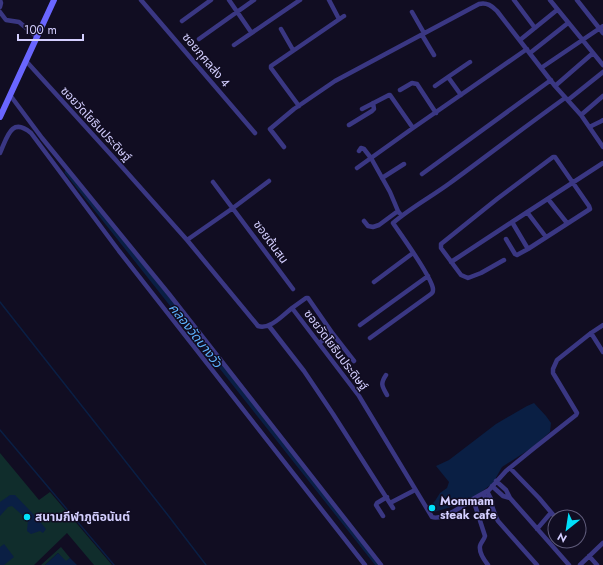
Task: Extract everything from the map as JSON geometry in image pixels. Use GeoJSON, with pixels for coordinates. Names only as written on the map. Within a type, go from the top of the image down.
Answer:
{"type":"FeatureCollection","features":[{"type":"Feature","properties":{"kind":"main road"},"geometry":{"type":"LineString","coordinates":[[0,117],[54,0]]}},
{"type":"Feature","properties":{"kind":"street"},"geometry":{"type":"LineString","coordinates":[[0,0],[0,7]]}},
{"type":"Feature","properties":{"kind":"street","name":"ซอยกุศลส่ง 4"},"geometry":{"type":"LineString","coordinates":[[141,0],[254,133]]}},
{"type":"Feature","properties":{"kind":"street"},"geometry":{"type":"LineString","coordinates":[[182,20],[211,0]]}},
{"type":"Feature","properties":{"kind":"street"},"geometry":{"type":"LineString","coordinates":[[229,0],[251,32]]}},
{"type":"Feature","properties":{"kind":"street"},"geometry":{"type":"LineString","coordinates":[[199,39],[254,0]]}},
{"type":"Feature","properties":{"kind":"street"},"geometry":{"type":"LineString","coordinates":[[234,45],[300,0]]}},
{"type":"Feature","properties":{"kind":"street"},"geometry":{"type":"LineString","coordinates":[[329,0],[339,19]]}},
{"type":"Feature","properties":{"kind":"street"},"geometry":{"type":"LineString","coordinates":[[514,0],[535,28]]}},
{"type":"Feature","properties":{"kind":"street"},"geometry":{"type":"LineString","coordinates":[[550,0],[603,66]]}},
{"type":"Feature","properties":{"kind":"street"},"geometry":{"type":"LineString","coordinates":[[577,0],[601,27],[603,33]]}},
{"type":"Feature","properties":{"kind":"street"},"geometry":{"type":"LineString","coordinates":[[284,147],[270,129],[294,109],[341,78],[483,3],[491,6],[497,11],[555,86],[581,115],[603,146]]}},
{"type":"Feature","properties":{"kind":"street"},"geometry":{"type":"LineString","coordinates":[[520,40],[557,10]]}},
{"type":"Feature","properties":{"kind":"street"},"geometry":{"type":"LineString","coordinates":[[0,12],[6,20],[19,22],[37,37]]}},
{"type":"Feature","properties":{"kind":"street"},"geometry":{"type":"LineString","coordinates":[[412,12],[434,55]]}},
{"type":"Feature","properties":{"kind":"street"},"geometry":{"type":"LineString","coordinates":[[299,106],[270,67],[272,64],[344,16]]}},
{"type":"Feature","properties":{"kind":"street"},"geometry":{"type":"LineString","coordinates":[[357,168],[461,95],[529,51],[568,23]]}},
{"type":"Feature","properties":{"kind":"street"},"geometry":{"type":"LineString","coordinates":[[542,68],[601,27]]}},
{"type":"Feature","properties":{"kind":"street"},"geometry":{"type":"LineString","coordinates":[[281,29],[293,50]]}},
{"type":"Feature","properties":{"kind":"street"},"geometry":{"type":"LineString","coordinates":[[555,86],[593,53]]}},
{"type":"Feature","properties":{"kind":"street","name":"ซอยวัดโยธินประดิษฐ์"},"geometry":{"type":"LineString","coordinates":[[26,61],[187,240],[257,325],[262,328],[269,326],[292,308],[359,396],[432,517],[438,518],[456,510],[473,499]]}},
{"type":"Feature","properties":{"kind":"street"},"geometry":{"type":"LineString","coordinates":[[435,86],[470,62]]}},
{"type":"Feature","properties":{"kind":"street"},"geometry":{"type":"LineString","coordinates":[[370,338],[431,294],[433,291],[433,287],[428,276],[393,223],[402,215],[445,187],[522,129],[567,99],[603,72]]}},
{"type":"Feature","properties":{"kind":"street"},"geometry":{"type":"LineString","coordinates":[[448,77],[461,95]]}},
{"type":"Feature","properties":{"kind":"street"},"geometry":{"type":"LineString","coordinates":[[422,174],[551,80]]}},
{"type":"Feature","properties":{"kind":"street"},"geometry":{"type":"LineString","coordinates":[[400,90],[412,83],[417,84],[436,113]]}},
{"type":"Feature","properties":{"kind":"street"},"geometry":{"type":"LineString","coordinates":[[10,95],[42,138],[173,300],[381,565]]}},
{"type":"Feature","properties":{"kind":"street"},"geometry":{"type":"LineString","coordinates":[[362,108],[390,95],[413,128]]}},
{"type":"Feature","properties":{"kind":"street"},"geometry":{"type":"LineString","coordinates":[[581,115],[603,96]]}},
{"type":"Feature","properties":{"kind":"street"},"geometry":{"type":"LineString","coordinates":[[349,125],[374,109],[373,103]]}},
{"type":"Feature","properties":{"kind":"street"},"geometry":{"type":"LineString","coordinates":[[590,127],[603,120]]}},
{"type":"Feature","properties":{"kind":"street"},"geometry":{"type":"LineString","coordinates":[[0,153],[9,133],[14,128],[19,126],[25,128],[31,133],[123,257],[365,565]]}},
{"type":"Feature","properties":{"kind":"street"},"geometry":{"type":"LineString","coordinates":[[359,151],[361,148],[364,149],[371,158],[398,211],[402,215]]}},
{"type":"Feature","properties":{"kind":"street"},"geometry":{"type":"LineString","coordinates":[[504,260],[481,273],[468,278],[461,275],[441,248],[441,244],[553,157],[557,159],[590,209],[517,255],[506,239]]}},
{"type":"Feature","properties":{"kind":"street"},"geometry":{"type":"LineString","coordinates":[[451,262],[603,163]]}},
{"type":"Feature","properties":{"kind":"street"},"geometry":{"type":"LineString","coordinates":[[382,178],[404,164]]}},
{"type":"Feature","properties":{"kind":"street"},"geometry":{"type":"LineString","coordinates":[[187,240],[269,181]]}},
{"type":"Feature","properties":{"kind":"street","name":"ซอยต้นสน"},"geometry":{"type":"LineString","coordinates":[[213,182],[293,288]]}},
{"type":"Feature","properties":{"kind":"street"},"geometry":{"type":"LineString","coordinates":[[548,199],[567,223]]}},
{"type":"Feature","properties":{"kind":"street"},"geometry":{"type":"LineString","coordinates":[[364,221],[368,226],[373,228],[398,211]]}},
{"type":"Feature","properties":{"kind":"street"},"geometry":{"type":"LineString","coordinates":[[527,212],[546,237]]}},
{"type":"Feature","properties":{"kind":"street"},"geometry":{"type":"LineString","coordinates":[[512,222],[528,249]]}},
{"type":"Feature","properties":{"kind":"street"},"geometry":{"type":"LineString","coordinates":[[374,282],[413,253]]}},
{"type":"Feature","properties":{"kind":"street"},"geometry":{"type":"LineString","coordinates":[[360,325],[428,276]]}},
{"type":"Feature","properties":{"kind":"street"},"geometry":{"type":"LineString","coordinates":[[292,308],[307,297],[333,334],[354,360]]}},
{"type":"Feature","properties":{"kind":"street"},"geometry":{"type":"LineString","coordinates":[[488,565],[481,552],[480,546],[485,536],[473,499],[485,493],[510,468],[576,415],[553,373],[553,370],[557,360],[603,325]]}},
{"type":"Feature","properties":{"kind":"street"},"geometry":{"type":"LineString","coordinates":[[269,326],[304,371],[392,505],[415,490]]}},
{"type":"Feature","properties":{"kind":"street"},"geometry":{"type":"LineString","coordinates":[[591,333],[603,352]]}},
{"type":"Feature","properties":{"kind":"street"},"geometry":{"type":"LineString","coordinates":[[319,343],[333,334]]}},
{"type":"Feature","properties":{"kind":"street"},"geometry":{"type":"LineString","coordinates":[[386,375],[382,385],[387,395]]}},
{"type":"Feature","properties":{"kind":"street"},"geometry":{"type":"LineString","coordinates":[[510,468],[548,509]]}},
{"type":"Feature","properties":{"kind":"street"},"geometry":{"type":"LineString","coordinates":[[496,481],[506,490],[510,498],[547,540]]}},
{"type":"Feature","properties":{"kind":"street"},"geometry":{"type":"LineString","coordinates":[[492,486],[503,496],[510,498]]}},
{"type":"Feature","properties":{"kind":"street"},"geometry":{"type":"LineString","coordinates":[[485,493],[492,502],[492,506],[498,521],[537,565]]}},
{"type":"Feature","properties":{"kind":"street"},"geometry":{"type":"LineString","coordinates":[[383,516],[376,505],[387,497]]}},
{"type":"Feature","properties":{"kind":"street"},"geometry":{"type":"LineString","coordinates":[[537,529],[547,517]]}},
{"type":"Feature","properties":{"kind":"street"},"geometry":{"type":"LineString","coordinates":[[580,565],[603,543]]}},
{"type":"Feature","properties":{"kind":"street"},"geometry":{"type":"LineString","coordinates":[[555,549],[568,565]]}},
{"type":"Feature","properties":{"kind":"street"},"geometry":{"type":"LineString","coordinates":[[589,556],[597,565]]}},
{"type":"Feature","properties":{"kind":"green space","name":"สนามกีฬาภูติอนันต์"},"geometry":{"type":"Polygon","coordinates":[[[0,453],[39,500],[50,492],[112,565],[94,565],[67,533],[34,565],[0,565],[0,453]]]}},
{"type":"Feature","properties":{"kind":"green space"},"geometry":{"type":"Polygon","coordinates":[[[61,547],[70,558],[66,562],[58,553],[45,565],[41,565],[61,547]]]}},
{"type":"Feature","properties":{"kind":"water"},"geometry":{"type":"Polygon","coordinates":[[[534,403],[551,423],[550,432],[533,447],[502,467],[493,483],[468,502],[434,512],[432,504],[440,493],[447,488],[449,482],[436,466],[449,460],[496,424],[534,403]]]}},
{"type":"Feature","properties":{"kind":"water"},"geometry":{"type":"Polygon","coordinates":[[[10,495],[15,495],[36,517],[46,529],[43,533],[40,531],[31,534],[27,531],[28,520],[12,506],[8,507],[0,516],[0,502],[10,495]]]}},
{"type":"Feature","properties":{"kind":"water"},"geometry":{"type":"Polygon","coordinates":[[[4,544],[14,557],[4,565],[0,565],[0,547],[4,544]]]}},
{"type":"Feature","properties":{"kind":"water"},"geometry":{"type":"Polygon","coordinates":[[[58,553],[66,561],[70,558],[77,565],[45,565],[58,553]]]}},
{"type":"Feature","properties":{"kind":"waterway","name":"คลองวัดบางวัว"},"geometry":{"type":"LineString","coordinates":[[67,172],[378,565]]}},
{"type":"Feature","properties":{"kind":"waterway"},"geometry":{"type":"LineString","coordinates":[[0,302],[206,565]]}},
{"type":"Feature","properties":{"kind":"waterway"},"geometry":{"type":"LineString","coordinates":[[0,430],[114,565]]}},
{"type":"Feature","properties":{"kind":"place","name":"Mommam steak cafe"},"geometry":{"type":"Point","coordinates":[432,508]}},
{"type":"Feature","properties":{"kind":"place","name":"สนามกีฬาภูติอนันต์"},"geometry":{"type":"Point","coordinates":[27,517]}}]}
